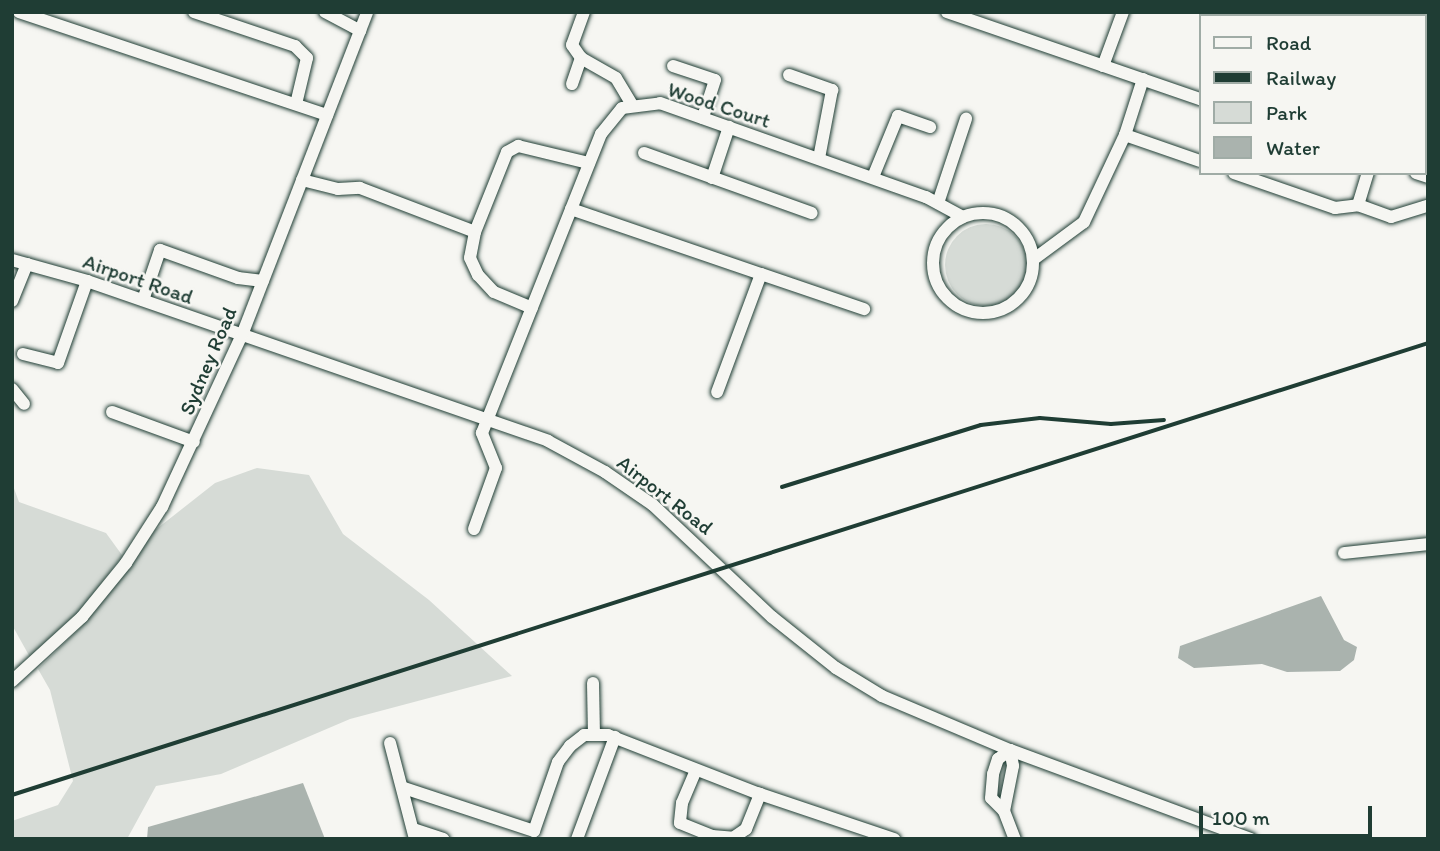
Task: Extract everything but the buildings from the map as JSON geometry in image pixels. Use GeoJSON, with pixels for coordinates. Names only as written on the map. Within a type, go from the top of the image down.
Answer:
{"type":"FeatureCollection","features":[{"type":"Feature","properties":{"kind":"street"},"geometry":{"type":"LineString","coordinates":[[19,12],[327,115]]}},
{"type":"Feature","properties":{"kind":"street"},"geometry":{"type":"LineString","coordinates":[[194,12],[296,46],[307,58],[296,104]]}},
{"type":"Feature","properties":{"kind":"street"},"geometry":{"type":"LineString","coordinates":[[325,12],[360,31]]}},
{"type":"Feature","properties":{"kind":"street","name":"Sydney Road"},"geometry":{"type":"LineString","coordinates":[[12,681],[82,617],[127,562],[162,507],[242,335],[367,12]]}},
{"type":"Feature","properties":{"kind":"street"},"geometry":{"type":"LineString","coordinates":[[947,12],[1198,98]]}},
{"type":"Feature","properties":{"kind":"street"},"geometry":{"type":"LineString","coordinates":[[1103,66],[1124,12]]}},
{"type":"Feature","properties":{"kind":"street"},"geometry":{"type":"LineString","coordinates":[[474,529],[496,468],[484,442],[488,418],[608,119],[632,105],[616,78],[581,58],[572,45],[580,14]]}},
{"type":"Feature","properties":{"kind":"street"},"geometry":{"type":"LineString","coordinates":[[572,84],[581,58]]}},
{"type":"Feature","properties":{"kind":"street"},"geometry":{"type":"LineString","coordinates":[[673,66],[715,80],[703,118]]}},
{"type":"Feature","properties":{"kind":"street"},"geometry":{"type":"LineString","coordinates":[[789,75],[832,90],[819,158]]}},
{"type":"Feature","properties":{"kind":"street"},"geometry":{"type":"LineString","coordinates":[[1034,259],[1084,222],[1125,135],[1143,79]]}},
{"type":"Feature","properties":{"kind":"street","name":"Wood Court"},"geometry":{"type":"LineString","coordinates":[[632,105],[660,103],[873,177],[938,203],[963,217]]}},
{"type":"Feature","properties":{"kind":"street"},"geometry":{"type":"LineString","coordinates":[[873,177],[898,116],[930,127]]}},
{"type":"Feature","properties":{"kind":"street"},"geometry":{"type":"LineString","coordinates":[[938,203],[966,119]]}},
{"type":"Feature","properties":{"kind":"street"},"geometry":{"type":"LineString","coordinates":[[712,178],[729,127]]}},
{"type":"Feature","properties":{"kind":"street"},"geometry":{"type":"LineString","coordinates":[[1125,135],[1198,160]]}},
{"type":"Feature","properties":{"kind":"street"},"geometry":{"type":"LineString","coordinates":[[532,308],[494,292],[478,275],[470,258],[475,232],[507,152],[518,146],[589,163]]}},
{"type":"Feature","properties":{"kind":"street"},"geometry":{"type":"LineString","coordinates":[[644,153],[812,213]]}},
{"type":"Feature","properties":{"kind":"street"},"geometry":{"type":"LineString","coordinates":[[1240,175],[1335,208],[1358,205],[1391,217],[1428,206]]}},
{"type":"Feature","properties":{"kind":"street"},"geometry":{"type":"LineString","coordinates":[[1358,205],[1367,175]]}},
{"type":"Feature","properties":{"kind":"street"},"geometry":{"type":"LineString","coordinates":[[302,180],[338,189],[360,188],[475,232]]}},
{"type":"Feature","properties":{"kind":"street"},"geometry":{"type":"LineString","coordinates":[[571,209],[864,309]]}},
{"type":"Feature","properties":{"kind":"street"},"geometry":{"type":"LineString","coordinates":[[995,214],[1009,220],[1030,243],[1034,259],[1025,291],[1014,303],[982,313],[950,301],[937,280],[933,255],[949,226],[963,217],[995,214]]}},
{"type":"Feature","properties":{"kind":"street"},"geometry":{"type":"LineString","coordinates":[[143,300],[160,250],[238,278],[263,281]]}},
{"type":"Feature","properties":{"kind":"street","name":"Airport Road"},"geometry":{"type":"LineString","coordinates":[[12,260],[87,281],[548,441],[653,505],[772,617],[836,668],[893,701],[1010,750],[1251,839]]}},
{"type":"Feature","properties":{"kind":"street"},"geometry":{"type":"LineString","coordinates":[[12,301],[27,264]]}},
{"type":"Feature","properties":{"kind":"street"},"geometry":{"type":"LineString","coordinates":[[717,392],[761,274]]}},
{"type":"Feature","properties":{"kind":"street"},"geometry":{"type":"LineString","coordinates":[[23,354],[58,363],[87,281]]}},
{"type":"Feature","properties":{"kind":"street"},"geometry":{"type":"LineString","coordinates":[[12,388],[24,404]]}},
{"type":"Feature","properties":{"kind":"street"},"geometry":{"type":"LineString","coordinates":[[112,412],[194,442]]}},
{"type":"Feature","properties":{"kind":"street"},"geometry":{"type":"LineString","coordinates":[[1344,553],[1428,544]]}},
{"type":"Feature","properties":{"kind":"street"},"geometry":{"type":"LineString","coordinates":[[593,683],[594,735]]}},
{"type":"Feature","properties":{"kind":"street"},"geometry":{"type":"LineString","coordinates":[[404,789],[534,831],[558,762],[584,735],[615,737],[760,794],[894,839]]}},
{"type":"Feature","properties":{"kind":"street"},"geometry":{"type":"LineString","coordinates":[[577,839],[615,737]]}},
{"type":"Feature","properties":{"kind":"street"},"geometry":{"type":"LineString","coordinates":[[390,743],[414,834],[443,839]]}},
{"type":"Feature","properties":{"kind":"street"},"geometry":{"type":"LineString","coordinates":[[1010,750],[998,759],[991,798],[1004,811],[1013,838]]}},
{"type":"Feature","properties":{"kind":"street"},"geometry":{"type":"LineString","coordinates":[[696,770],[682,803],[680,823],[712,836],[733,838],[746,829],[760,794]]}},
{"type":"Feature","properties":{"kind":"green space"},"geometry":{"type":"Polygon","coordinates":[[[986,224],[1002,227],[1015,236],[1024,249],[1027,265],[1024,281],[1015,294],[1002,303],[986,306],[970,303],[957,294],[948,281],[945,265],[948,249],[957,236],[970,227],[986,224]]]}},
{"type":"Feature","properties":{"kind":"green space"},"geometry":{"type":"Polygon","coordinates":[[[257,468],[309,475],[343,534],[429,600],[512,676],[350,719],[221,774],[156,786],[127,839],[12,839],[12,821],[58,805],[73,781],[50,690],[38,669],[86,622],[154,531],[215,483],[257,468]]]}},
{"type":"Feature","properties":{"kind":"green space"},"geometry":{"type":"Polygon","coordinates":[[[12,483],[19,502],[106,533],[122,555],[125,553],[78,613],[31,659],[12,625],[12,483]]]}},
{"type":"Feature","properties":{"kind":"water"},"geometry":{"type":"Polygon","coordinates":[[[1321,596],[1344,640],[1357,647],[1354,660],[1340,671],[1287,672],[1262,664],[1194,668],[1178,658],[1180,646],[1321,596]]]}},
{"type":"Feature","properties":{"kind":"water"},"geometry":{"type":"Polygon","coordinates":[[[303,783],[325,839],[147,839],[148,827],[303,783]]]}},
{"type":"Feature","properties":{"kind":"railway"},"geometry":{"type":"LineString","coordinates":[[12,795],[1428,343]]}},
{"type":"Feature","properties":{"kind":"railway"},"geometry":{"type":"LineString","coordinates":[[782,487],[981,425],[1040,418],[1111,424],[1164,420]]}}]}
